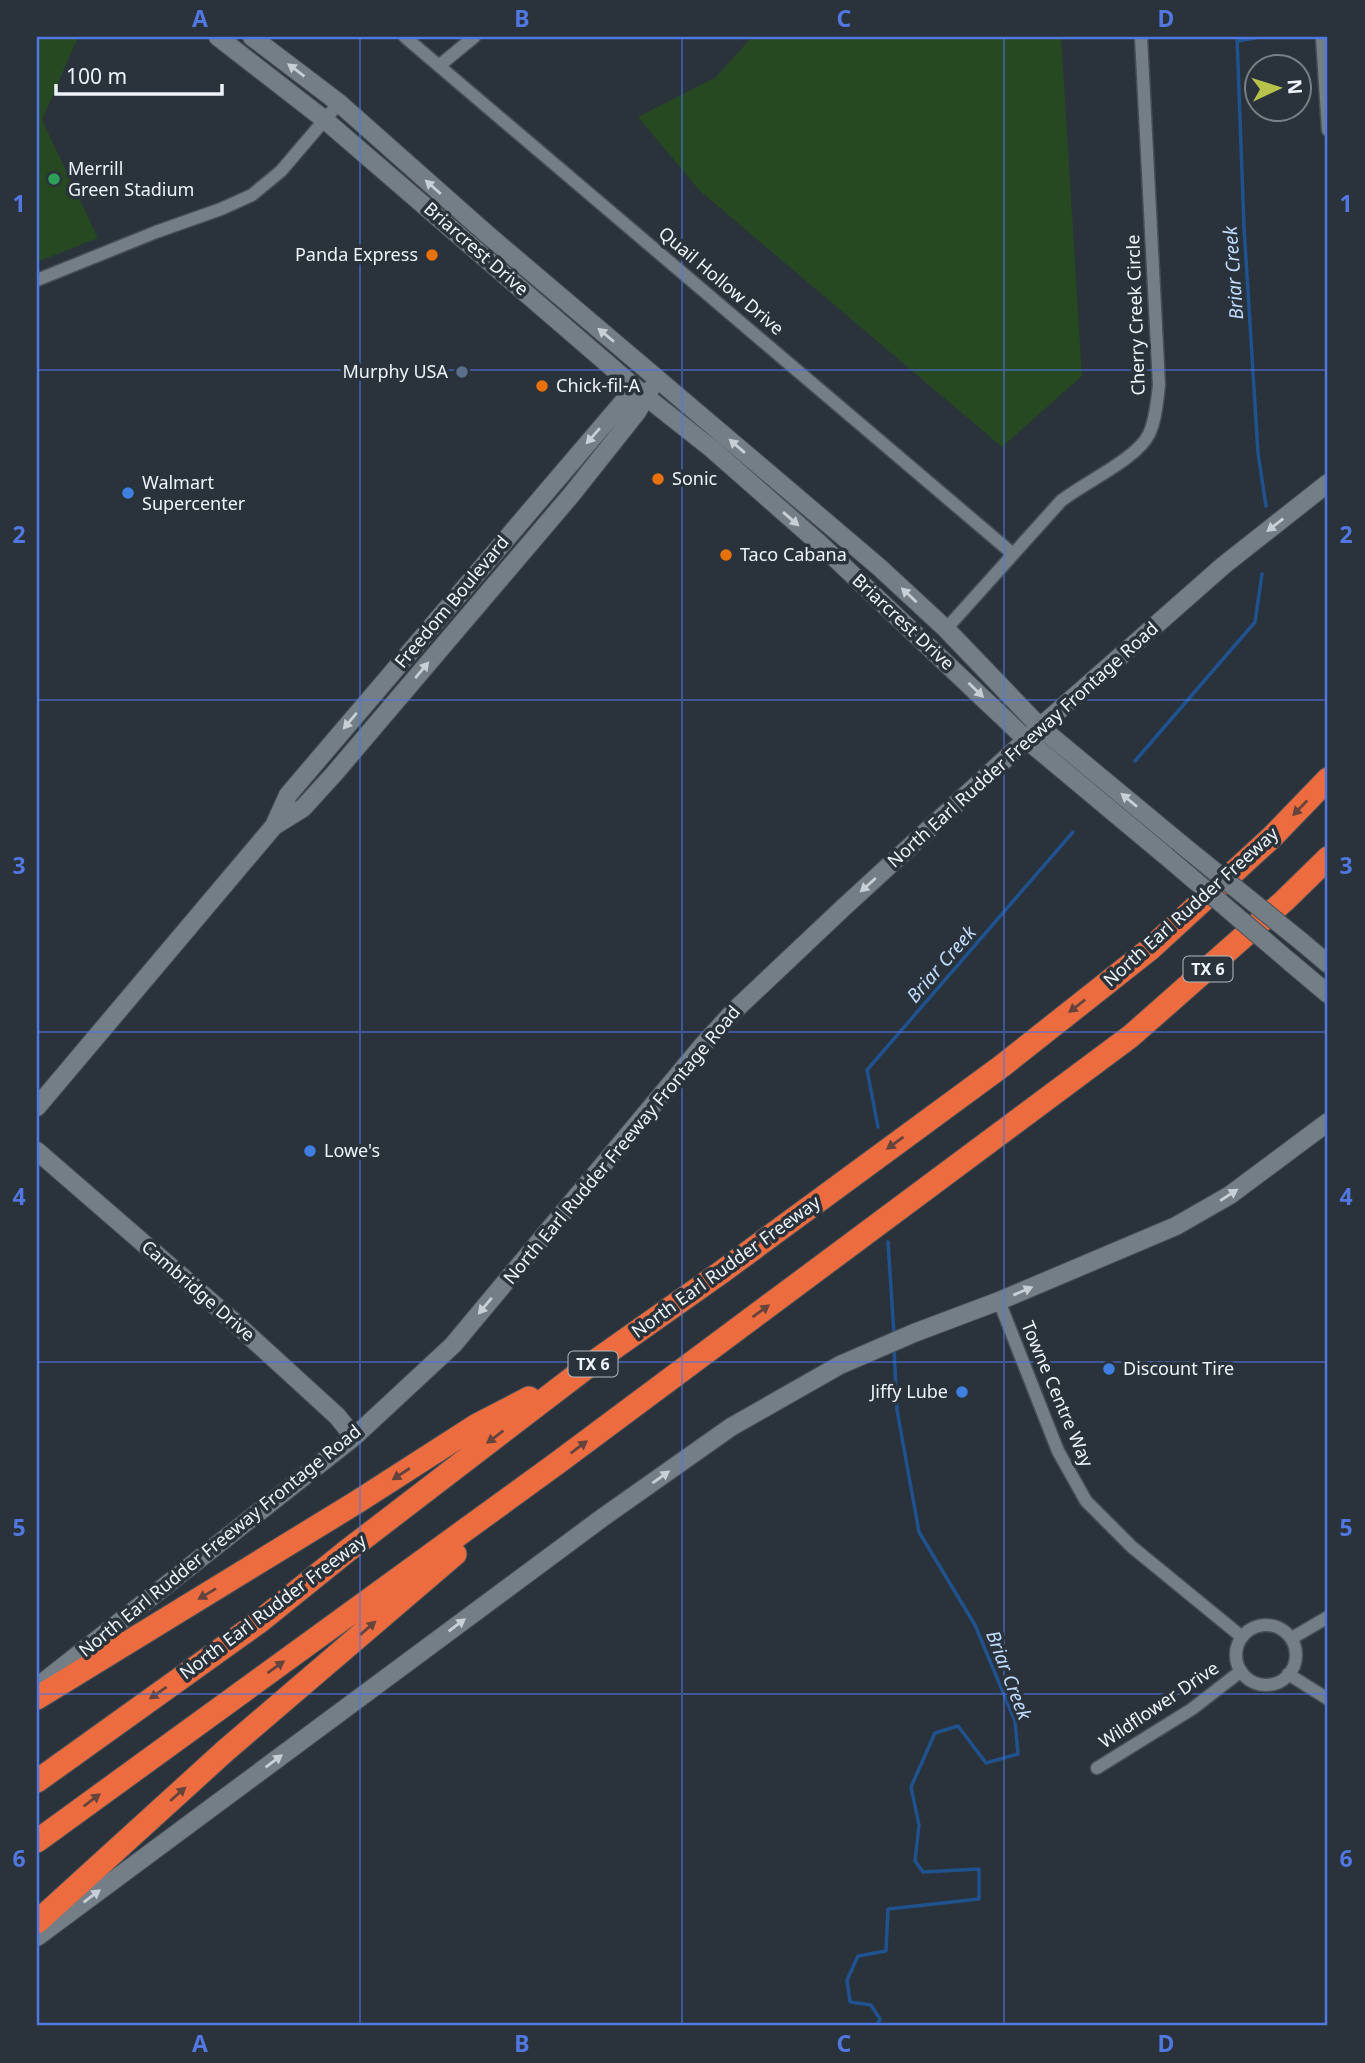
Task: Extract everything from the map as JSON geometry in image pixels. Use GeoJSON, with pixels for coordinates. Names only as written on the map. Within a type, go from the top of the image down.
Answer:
{"type":"FeatureCollection","features":[{"type":"Feature","properties":{"kind":"highway","name":"North Earl Rudder Freeway"},"geometry":{"type":"LineString","coordinates":[[37,1781],[259,1622],[587,1367],[723,1271],[1002,1066],[1150,949],[1272,837],[1328,779]]}},
{"type":"Feature","properties":{"kind":"highway","name":"TX 6"},"geometry":{"type":"LineString","coordinates":[[37,1841],[556,1464],[1131,1036],[1284,901],[1328,858]]}},
{"type":"Feature","properties":{"kind":"highway"},"geometry":{"type":"LineString","coordinates":[[1284,901],[1328,873]]}},
{"type":"Feature","properties":{"kind":"highway"},"geometry":{"type":"LineString","coordinates":[[37,1698],[357,1502],[477,1425],[587,1367]]}},
{"type":"Feature","properties":{"kind":"highway"},"geometry":{"type":"LineString","coordinates":[[37,1922],[225,1751],[556,1464]]}},
{"type":"Feature","properties":{"kind":"main road","name":"Briarcrest Drive"},"geometry":{"type":"LineString","coordinates":[[218,37],[324,120],[645,396],[712,449],[820,544],[1027,740],[1328,994]]}},
{"type":"Feature","properties":{"kind":"main road","name":"Briarcrest Drive"},"geometry":{"type":"LineString","coordinates":[[252,37],[339,103],[488,235],[878,567],[946,629],[1040,727],[1328,964]]}},
{"type":"Feature","properties":{"kind":"main road","name":"Freedom Boulevard"},"geometry":{"type":"LineString","coordinates":[[274,825],[303,808],[385,714],[572,494],[637,412],[658,379]]}},
{"type":"Feature","properties":{"kind":"main road","name":"Freedom Boulevard"},"geometry":{"type":"LineString","coordinates":[[37,1107],[274,825],[288,795],[506,538],[623,402],[645,396]]}},
{"type":"Feature","properties":{"kind":"main road","name":"North Earl Rudder Freeway Frontage Road"},"geometry":{"type":"LineString","coordinates":[[37,1687],[354,1437],[453,1345],[694,1055],[735,1010],[1040,727],[1224,565],[1328,483]]}},
{"type":"Feature","properties":{"kind":"main road"},"geometry":{"type":"LineString","coordinates":[[506,538],[523,552]]}},
{"type":"Feature","properties":{"kind":"main road"},"geometry":{"type":"LineString","coordinates":[[443,613],[459,626]]}},
{"type":"Feature","properties":{"kind":"main road"},"geometry":{"type":"LineString","coordinates":[[369,699],[385,714]]}},
{"type":"Feature","properties":{"kind":"main road"},"geometry":{"type":"LineString","coordinates":[[37,1937],[602,1518],[731,1427],[840,1364],[999,1301],[1175,1226],[1230,1195],[1328,1122]]}},
{"type":"Feature","properties":{"kind":"main road","name":"Cambridge Drive"},"geometry":{"type":"LineString","coordinates":[[37,1152],[232,1320],[337,1416],[354,1437]]}},
{"type":"Feature","properties":{"kind":"street","name":"Quail Hollow Drive"},"geometry":{"type":"LineString","coordinates":[[405,37],[1013,554]]}},
{"type":"Feature","properties":{"kind":"street"},"geometry":{"type":"LineString","coordinates":[[440,65],[474,37]]}},
{"type":"Feature","properties":{"kind":"street","name":"Cherry Creek Circle"},"geometry":{"type":"LineString","coordinates":[[946,629],[1061,501],[1080,486],[1119,463],[1148,436],[1155,414],[1159,385],[1141,37]]}},
{"type":"Feature","properties":{"kind":"street"},"geometry":{"type":"LineString","coordinates":[[1322,37],[1328,130]]}},
{"type":"Feature","properties":{"kind":"street"},"geometry":{"type":"LineString","coordinates":[[37,280],[252,195],[281,171],[339,103]]}},
{"type":"Feature","properties":{"kind":"street","name":"Towne Centre Way"},"geometry":{"type":"LineString","coordinates":[[999,1301],[1058,1451],[1086,1501],[1132,1547],[1242,1637]]}},
{"type":"Feature","properties":{"kind":"street"},"geometry":{"type":"LineString","coordinates":[[1292,1637],[1328,1617]]}},
{"type":"Feature","properties":{"kind":"street"},"geometry":{"type":"LineString","coordinates":[[1269,1625],[1292,1637],[1297,1653],[1295,1664],[1278,1682],[1263,1684],[1250,1681],[1241,1671],[1236,1660],[1237,1648],[1242,1637],[1251,1629],[1269,1625]]}},
{"type":"Feature","properties":{"kind":"street","name":"Wildflower Drive"},"geometry":{"type":"LineString","coordinates":[[1097,1768],[1192,1709],[1241,1671]]}},
{"type":"Feature","properties":{"kind":"street"},"geometry":{"type":"LineString","coordinates":[[1288,1674],[1328,1699]]}},
{"type":"Feature","properties":{"kind":"green space","name":"Merrill Green Stadium"},"geometry":{"type":"Polygon","coordinates":[[[37,37],[78,37],[42,120],[98,238],[37,262],[37,37]]]}},
{"type":"Feature","properties":{"kind":"green space"},"geometry":{"type":"Polygon","coordinates":[[[752,37],[1061,37],[1082,376],[1002,447],[700,191],[638,117],[716,77],[752,37]]]}},
{"type":"Feature","properties":{"kind":"waterway","name":"Briar Creek"},"geometry":{"type":"LineString","coordinates":[[1237,37],[1244,227],[1258,453],[1266,506]]}},
{"type":"Feature","properties":{"kind":"waterway"},"geometry":{"type":"LineString","coordinates":[[1238,41],[1260,37]]}},
{"type":"Feature","properties":{"kind":"waterway","name":"Briar Creek"},"geometry":{"type":"LineString","coordinates":[[1135,761],[1255,622],[1262,574]]}},
{"type":"Feature","properties":{"kind":"waterway","name":"Briar Creek"},"geometry":{"type":"LineString","coordinates":[[878,1127],[867,1070],[1073,832]]}},
{"type":"Feature","properties":{"kind":"waterway","name":"Briar Creek"},"geometry":{"type":"LineString","coordinates":[[888,1242],[894,1334]]}},
{"type":"Feature","properties":{"kind":"waterway","name":"Briar Creek"},"geometry":{"type":"LineString","coordinates":[[877,2026],[880,2019],[871,2005],[850,2002],[847,1980],[858,1956],[886,1951],[888,1909],[979,1899],[979,1869],[923,1872],[915,1861],[919,1825],[911,1787],[935,1733],[958,1726],[986,1763],[1018,1754],[1015,1721],[975,1625],[919,1532],[897,1410],[894,1348]]}},
{"type":"Feature","properties":{"kind":"place","name":"Merrill Green Stadium"},"geometry":{"type":"Point","coordinates":[54,179]}},
{"type":"Feature","properties":{"kind":"place","name":"Panda Express"},"geometry":{"type":"Point","coordinates":[432,255]}},
{"type":"Feature","properties":{"kind":"place","name":"Murphy USA"},"geometry":{"type":"Point","coordinates":[462,372]}},
{"type":"Feature","properties":{"kind":"place","name":"Chick-fil-A"},"geometry":{"type":"Point","coordinates":[542,386]}},
{"type":"Feature","properties":{"kind":"place","name":"Sonic"},"geometry":{"type":"Point","coordinates":[658,479]}},
{"type":"Feature","properties":{"kind":"place","name":"Walmart Supercenter"},"geometry":{"type":"Point","coordinates":[128,493]}},
{"type":"Feature","properties":{"kind":"place","name":"Taco Cabana"},"geometry":{"type":"Point","coordinates":[726,555]}},
{"type":"Feature","properties":{"kind":"place","name":"Lowe's"},"geometry":{"type":"Point","coordinates":[310,1151]}},
{"type":"Feature","properties":{"kind":"place","name":"Discount Tire"},"geometry":{"type":"Point","coordinates":[1109,1369]}},
{"type":"Feature","properties":{"kind":"place","name":"Jiffy Lube"},"geometry":{"type":"Point","coordinates":[962,1392]}}]}
